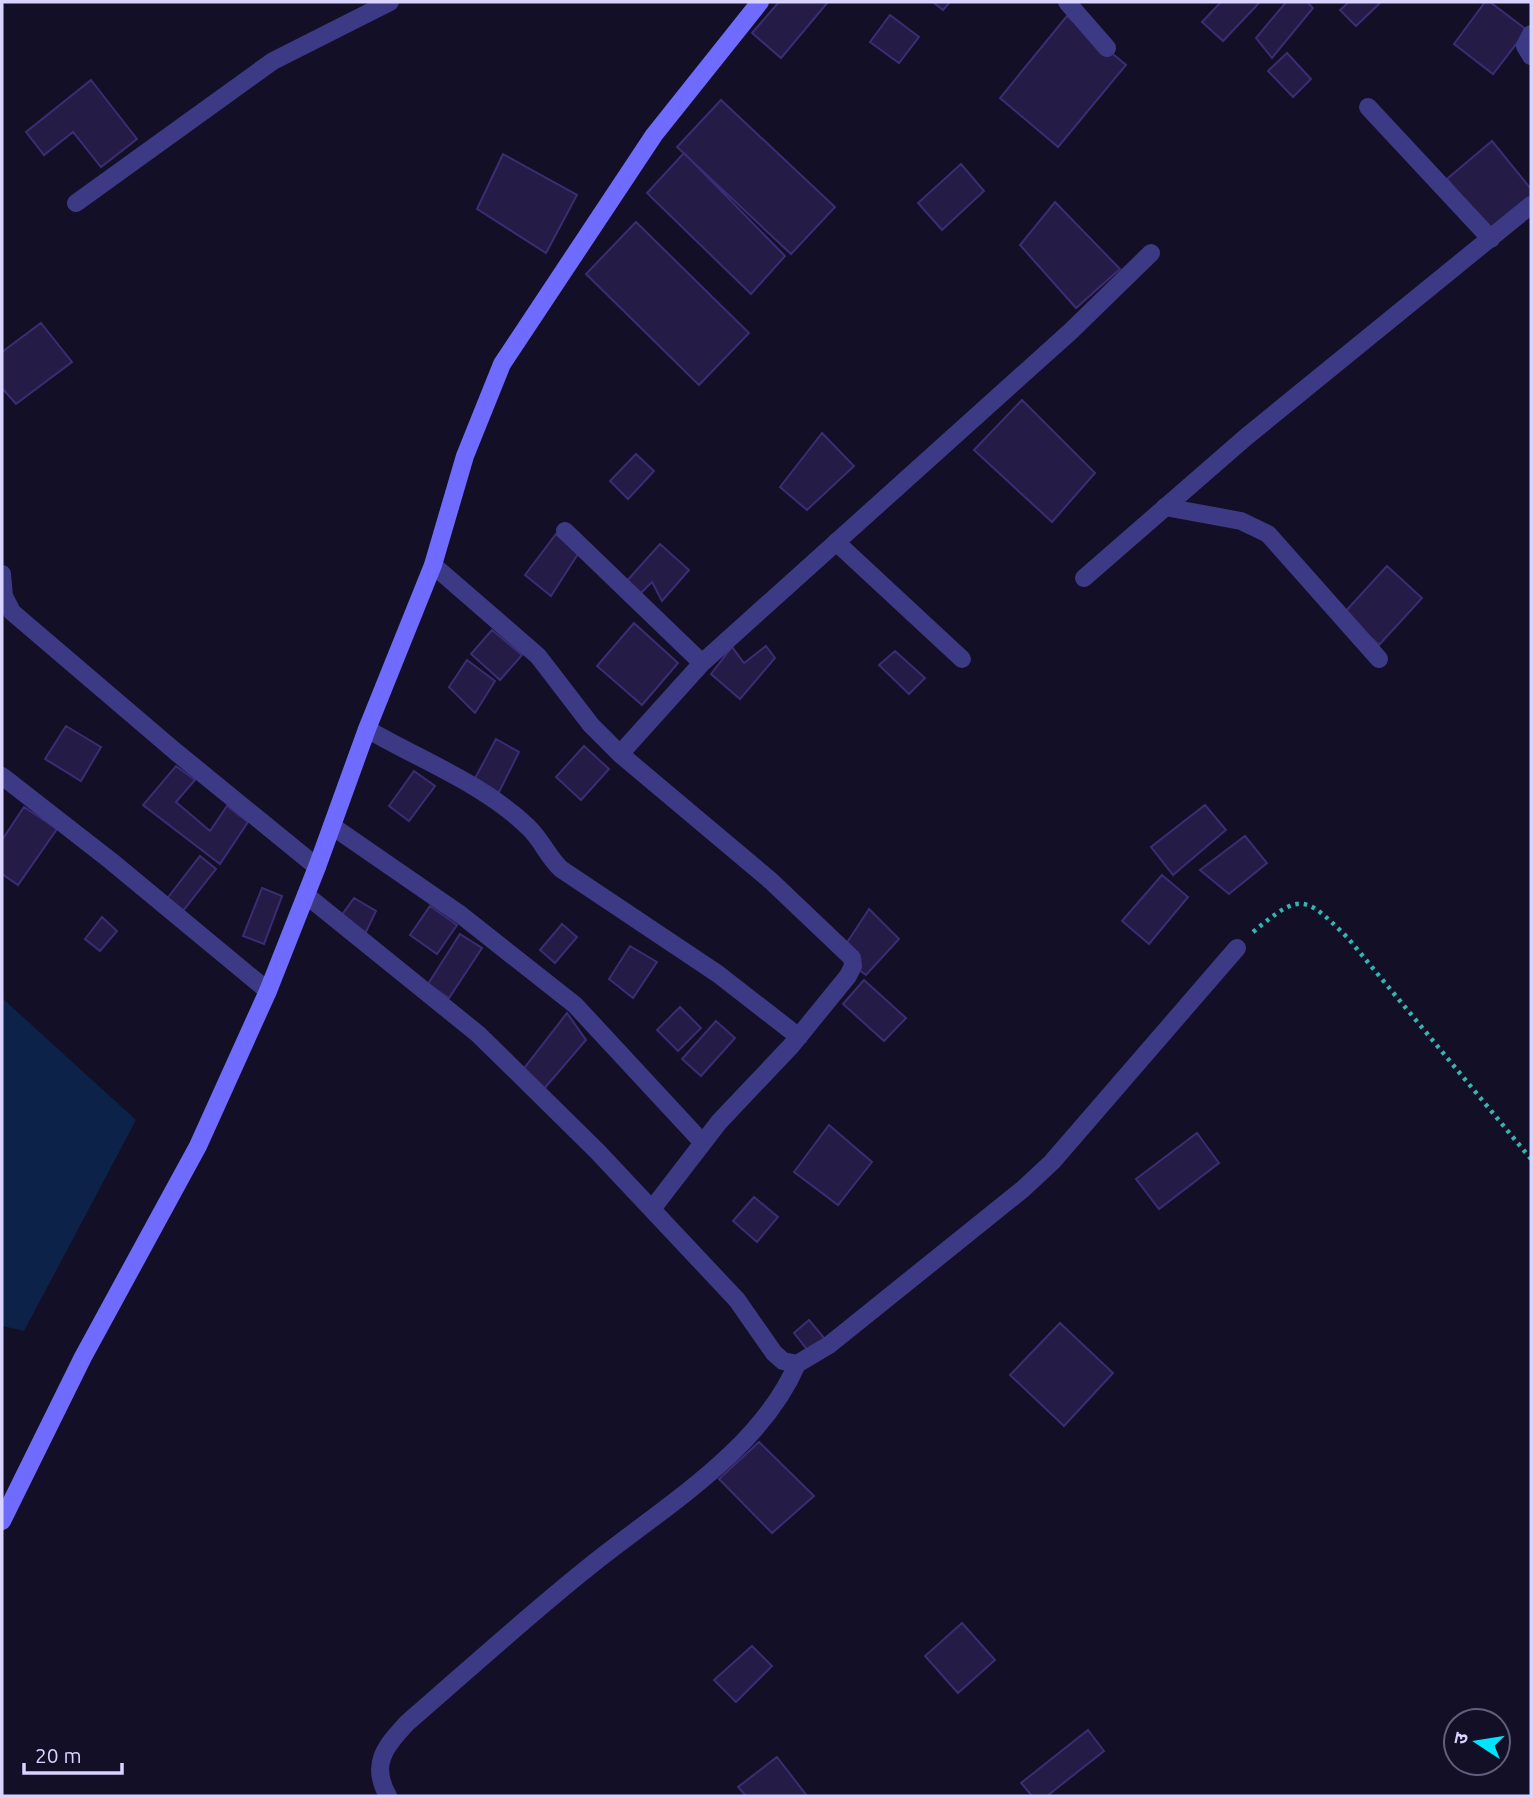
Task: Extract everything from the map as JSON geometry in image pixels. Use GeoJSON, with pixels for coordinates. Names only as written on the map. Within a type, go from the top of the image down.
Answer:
{"type":"FeatureCollection","features":[{"type":"Feature","properties":{"kind":"street"},"geometry":{"type":"LineString","coordinates":[[76,203],[273,61],[390,2]]}},
{"type":"Feature","properties":{"kind":"street"},"geometry":{"type":"LineString","coordinates":[[2,1521],[83,1357],[198,1146],[268,991],[367,729],[433,565],[465,456],[502,363],[654,135],[760,2]]}},
{"type":"Feature","properties":{"kind":"street"},"geometry":{"type":"LineString","coordinates":[[1067,2],[1107,48]]}},
{"type":"Feature","properties":{"kind":"street"},"geometry":{"type":"LineString","coordinates":[[1531,34],[1525,46],[1531,55]]}},
{"type":"Feature","properties":{"kind":"street"},"geometry":{"type":"LineString","coordinates":[[1368,107],[1491,239]]}},
{"type":"Feature","properties":{"kind":"street"},"geometry":{"type":"LineString","coordinates":[[1084,578],[1257,429],[1531,205]]}},
{"type":"Feature","properties":{"kind":"street"},"geometry":{"type":"LineString","coordinates":[[620,754],[702,663],[1071,331],[1151,253]]}},
{"type":"Feature","properties":{"kind":"street"},"geometry":{"type":"LineString","coordinates":[[1165,507],[1241,521],[1268,534],[1379,659]]}},
{"type":"Feature","properties":{"kind":"street"},"geometry":{"type":"LineString","coordinates":[[565,531],[702,663]]}},
{"type":"Feature","properties":{"kind":"street"},"geometry":{"type":"LineString","coordinates":[[836,542],[962,659]]}},
{"type":"Feature","properties":{"kind":"street"},"geometry":{"type":"LineString","coordinates":[[433,565],[538,656],[591,725],[620,754],[771,881],[852,958],[853,966],[848,976],[799,1037],[703,1143],[652,1209]]}},
{"type":"Feature","properties":{"kind":"street"},"geometry":{"type":"LineString","coordinates":[[2,575],[4,596],[12,612],[176,752],[317,867]]}},
{"type":"Feature","properties":{"kind":"street"},"geometry":{"type":"LineString","coordinates":[[367,729],[501,805],[530,828],[547,857],[561,869],[718,974],[799,1037]]}},
{"type":"Feature","properties":{"kind":"street"},"geometry":{"type":"LineString","coordinates":[[2,776],[111,861],[268,991]]}},
{"type":"Feature","properties":{"kind":"street"},"geometry":{"type":"LineString","coordinates":[[332,826],[461,915],[575,1005],[703,1143]]}},
{"type":"Feature","properties":{"kind":"street"},"geometry":{"type":"LineString","coordinates":[[306,895],[478,1034],[652,1209],[737,1300],[775,1353],[783,1361],[797,1364],[807,1361],[829,1345],[1033,1180],[1237,948]]}},
{"type":"Feature","properties":{"kind":"street"},"geometry":{"type":"LineString","coordinates":[[388,1796],[378,1771],[379,1758],[385,1746],[407,1723],[587,1568],[642,1528],[707,1473],[763,1421],[786,1390],[797,1364]]}},
{"type":"Feature","properties":{"kind":"path"},"geometry":{"type":"LineString","coordinates":[[1237,948],[1288,906],[1305,902],[1315,906],[1347,937],[1531,1159]]}},
{"type":"Feature","properties":{"kind":"water"},"geometry":{"type":"Polygon","coordinates":[[[2,998],[136,1120],[24,1331],[2,1326],[2,998]]]}},
{"type":"Feature","properties":{"kind":"building"},"geometry":{"type":"Polygon","coordinates":[[[779,2],[828,2],[781,58],[752,33],[779,2]]]}},
{"type":"Feature","properties":{"kind":"building"},"geometry":{"type":"Polygon","coordinates":[[[933,2],[950,2],[943,10],[933,2]]]}},
{"type":"Feature","properties":{"kind":"building"},"geometry":{"type":"Polygon","coordinates":[[[1221,2],[1260,2],[1223,41],[1202,22],[1221,2]]]}},
{"type":"Feature","properties":{"kind":"building"},"geometry":{"type":"Polygon","coordinates":[[[1286,2],[1307,2],[1313,8],[1272,58],[1256,38],[1286,2]]]}},
{"type":"Feature","properties":{"kind":"building"},"geometry":{"type":"Polygon","coordinates":[[[1349,2],[1381,2],[1356,26],[1340,10],[1349,2]]]}},
{"type":"Feature","properties":{"kind":"building"},"geometry":{"type":"Polygon","coordinates":[[[1485,2],[1490,2],[1527,30],[1493,74],[1454,44],[1485,2]]]}},
{"type":"Feature","properties":{"kind":"building"},"geometry":{"type":"Polygon","coordinates":[[[890,15],[919,37],[899,63],[870,42],[890,15]]]}},
{"type":"Feature","properties":{"kind":"building"},"geometry":{"type":"Polygon","coordinates":[[[1067,16],[1126,65],[1058,147],[1000,98],[1067,16]]]}},
{"type":"Feature","properties":{"kind":"building"},"geometry":{"type":"Polygon","coordinates":[[[1287,53],[1311,79],[1293,97],[1268,71],[1287,53]]]}},
{"type":"Feature","properties":{"kind":"building"},"geometry":{"type":"Polygon","coordinates":[[[91,80],[137,139],[101,167],[73,132],[44,155],[26,132],[91,80]]]}},
{"type":"Feature","properties":{"kind":"building"},"geometry":{"type":"Polygon","coordinates":[[[721,100],[835,207],[791,254],[677,147],[721,100]]]}},
{"type":"Feature","properties":{"kind":"building"},"geometry":{"type":"Polygon","coordinates":[[[1492,141],[1531,189],[1531,198],[1490,232],[1447,179],[1492,141]]]}},
{"type":"Feature","properties":{"kind":"building"},"geometry":{"type":"Polygon","coordinates":[[[684,153],[785,256],[751,294],[647,193],[684,153]]]}},
{"type":"Feature","properties":{"kind":"building"},"geometry":{"type":"Polygon","coordinates":[[[503,154],[577,195],[546,253],[477,209],[503,154]]]}},
{"type":"Feature","properties":{"kind":"building"},"geometry":{"type":"Polygon","coordinates":[[[961,164],[984,191],[942,230],[918,203],[961,164]]]}},
{"type":"Feature","properties":{"kind":"building"},"geometry":{"type":"Polygon","coordinates":[[[1055,202],[1120,269],[1076,308],[1020,245],[1055,202]]]}},
{"type":"Feature","properties":{"kind":"building"},"geometry":{"type":"Polygon","coordinates":[[[636,222],[749,333],[699,385],[586,274],[636,222]]]}},
{"type":"Feature","properties":{"kind":"building"},"geometry":{"type":"Polygon","coordinates":[[[41,323],[72,362],[16,404],[2,388],[2,352],[41,323]]]}},
{"type":"Feature","properties":{"kind":"building"},"geometry":{"type":"Polygon","coordinates":[[[1022,400],[1095,473],[1052,522],[974,450],[1022,400]]]}},
{"type":"Feature","properties":{"kind":"building"},"geometry":{"type":"Polygon","coordinates":[[[822,433],[854,466],[807,510],[780,487],[822,433]]]}},
{"type":"Feature","properties":{"kind":"building"},"geometry":{"type":"Polygon","coordinates":[[[636,454],[654,471],[628,499],[610,481],[636,454]]]}},
{"type":"Feature","properties":{"kind":"building"},"geometry":{"type":"Polygon","coordinates":[[[556,534],[578,554],[551,596],[525,575],[556,534]]]}},
{"type":"Feature","properties":{"kind":"building"},"geometry":{"type":"Polygon","coordinates":[[[660,544],[689,570],[662,601],[652,582],[639,595],[625,583],[660,544]]]}},
{"type":"Feature","properties":{"kind":"building"},"geometry":{"type":"Polygon","coordinates":[[[1387,566],[1422,598],[1379,645],[1344,613],[1387,566]]]}},
{"type":"Feature","properties":{"kind":"building"},"geometry":{"type":"Polygon","coordinates":[[[634,623],[678,663],[642,705],[597,666],[634,623]]]}},
{"type":"Feature","properties":{"kind":"building"},"geometry":{"type":"Polygon","coordinates":[[[492,630],[522,655],[500,680],[471,654],[492,630]]]}},
{"type":"Feature","properties":{"kind":"building"},"geometry":{"type":"Polygon","coordinates":[[[766,646],[775,658],[740,699],[711,674],[732,647],[744,663],[766,646]]]}},
{"type":"Feature","properties":{"kind":"building"},"geometry":{"type":"Polygon","coordinates":[[[895,651],[925,678],[909,694],[879,665],[895,651]]]}},
{"type":"Feature","properties":{"kind":"building"},"geometry":{"type":"Polygon","coordinates":[[[467,660],[495,681],[475,713],[449,687],[467,660]]]}},
{"type":"Feature","properties":{"kind":"building"},"geometry":{"type":"Polygon","coordinates":[[[66,726],[101,747],[81,781],[45,759],[66,726]]]}},
{"type":"Feature","properties":{"kind":"building"},"geometry":{"type":"Polygon","coordinates":[[[496,739],[519,752],[498,794],[473,782],[496,739]]]}},
{"type":"Feature","properties":{"kind":"building"},"geometry":{"type":"Polygon","coordinates":[[[584,746],[609,769],[581,800],[556,777],[584,746]]]}},
{"type":"Feature","properties":{"kind":"building"},"geometry":{"type":"Polygon","coordinates":[[[176,766],[195,780],[176,802],[210,831],[227,806],[248,822],[220,864],[143,805],[176,766]]]}},
{"type":"Feature","properties":{"kind":"building"},"geometry":{"type":"Polygon","coordinates":[[[414,771],[435,786],[409,821],[389,806],[414,771]]]}},
{"type":"Feature","properties":{"kind":"building"},"geometry":{"type":"Polygon","coordinates":[[[1205,805],[1226,830],[1173,875],[1151,847],[1205,805]]]}},
{"type":"Feature","properties":{"kind":"building"},"geometry":{"type":"Polygon","coordinates":[[[24,807],[57,829],[18,885],[2,874],[2,840],[24,807]]]}},
{"type":"Feature","properties":{"kind":"building"},"geometry":{"type":"Polygon","coordinates":[[[1245,836],[1267,863],[1229,894],[1200,870],[1245,836]]]}},
{"type":"Feature","properties":{"kind":"building"},"geometry":{"type":"Polygon","coordinates":[[[200,856],[216,869],[182,912],[166,900],[200,856]]]}},
{"type":"Feature","properties":{"kind":"building"},"geometry":{"type":"Polygon","coordinates":[[[1162,875],[1188,897],[1149,944],[1122,921],[1162,875]]]}},
{"type":"Feature","properties":{"kind":"building"},"geometry":{"type":"Polygon","coordinates":[[[262,888],[282,896],[264,944],[243,936],[262,888]]]}},
{"type":"Feature","properties":{"kind":"building"},"geometry":{"type":"Polygon","coordinates":[[[354,898],[376,911],[365,934],[341,916],[354,898]]]}},
{"type":"Feature","properties":{"kind":"building"},"geometry":{"type":"Polygon","coordinates":[[[430,906],[457,925],[437,954],[410,935],[430,906]]]}},
{"type":"Feature","properties":{"kind":"building"},"geometry":{"type":"Polygon","coordinates":[[[869,909],[899,939],[866,975],[858,969],[846,944],[869,909]]]}},
{"type":"Feature","properties":{"kind":"building"},"geometry":{"type":"Polygon","coordinates":[[[102,917],[117,931],[100,951],[85,939],[102,917]]]}},
{"type":"Feature","properties":{"kind":"building"},"geometry":{"type":"Polygon","coordinates":[[[562,924],[577,937],[555,963],[540,950],[562,924]]]}},
{"type":"Feature","properties":{"kind":"building"},"geometry":{"type":"Polygon","coordinates":[[[460,934],[482,948],[449,998],[428,984],[460,934]]]}},
{"type":"Feature","properties":{"kind":"building"},"geometry":{"type":"Polygon","coordinates":[[[630,946],[657,962],[633,998],[609,979],[630,946]]]}},
{"type":"Feature","properties":{"kind":"building"},"geometry":{"type":"Polygon","coordinates":[[[864,980],[906,1018],[884,1041],[843,1004],[864,980]]]}},
{"type":"Feature","properties":{"kind":"building"},"geometry":{"type":"Polygon","coordinates":[[[680,1007],[701,1028],[678,1051],[657,1030],[680,1007]]]}},
{"type":"Feature","properties":{"kind":"building"},"geometry":{"type":"Polygon","coordinates":[[[567,1013],[586,1040],[543,1090],[522,1071],[567,1013]]]}},
{"type":"Feature","properties":{"kind":"building"},"geometry":{"type":"Polygon","coordinates":[[[716,1021],[735,1038],[701,1076],[682,1059],[716,1021]]]}},
{"type":"Feature","properties":{"kind":"building"},"geometry":{"type":"Polygon","coordinates":[[[829,1125],[872,1162],[838,1205],[794,1172],[829,1125]]]}},
{"type":"Feature","properties":{"kind":"building"},"geometry":{"type":"Polygon","coordinates":[[[1197,1133],[1219,1163],[1159,1209],[1136,1179],[1197,1133]]]}},
{"type":"Feature","properties":{"kind":"building"},"geometry":{"type":"Polygon","coordinates":[[[754,1197],[778,1217],[757,1242],[733,1221],[754,1197]]]}},
{"type":"Feature","properties":{"kind":"building"},"geometry":{"type":"Polygon","coordinates":[[[809,1320],[825,1339],[809,1352],[794,1333],[809,1320]]]}},
{"type":"Feature","properties":{"kind":"building"},"geometry":{"type":"Polygon","coordinates":[[[1060,1323],[1113,1373],[1064,1426],[1010,1375],[1060,1323]]]}},
{"type":"Feature","properties":{"kind":"building"},"geometry":{"type":"Polygon","coordinates":[[[759,1442],[814,1496],[772,1533],[719,1479],[759,1442]]]}},
{"type":"Feature","properties":{"kind":"building"},"geometry":{"type":"Polygon","coordinates":[[[962,1623],[995,1660],[958,1693],[925,1656],[962,1623]]]}},
{"type":"Feature","properties":{"kind":"building"},"geometry":{"type":"Polygon","coordinates":[[[752,1646],[772,1666],[736,1702],[714,1680],[752,1646]]]}},
{"type":"Feature","properties":{"kind":"building"},"geometry":{"type":"Polygon","coordinates":[[[1088,1730],[1104,1751],[1047,1796],[1032,1796],[1021,1783],[1088,1730]]]}},
{"type":"Feature","properties":{"kind":"building"},"geometry":{"type":"Polygon","coordinates":[[[777,1757],[807,1796],[746,1796],[738,1787],[777,1757]]]}}]}
